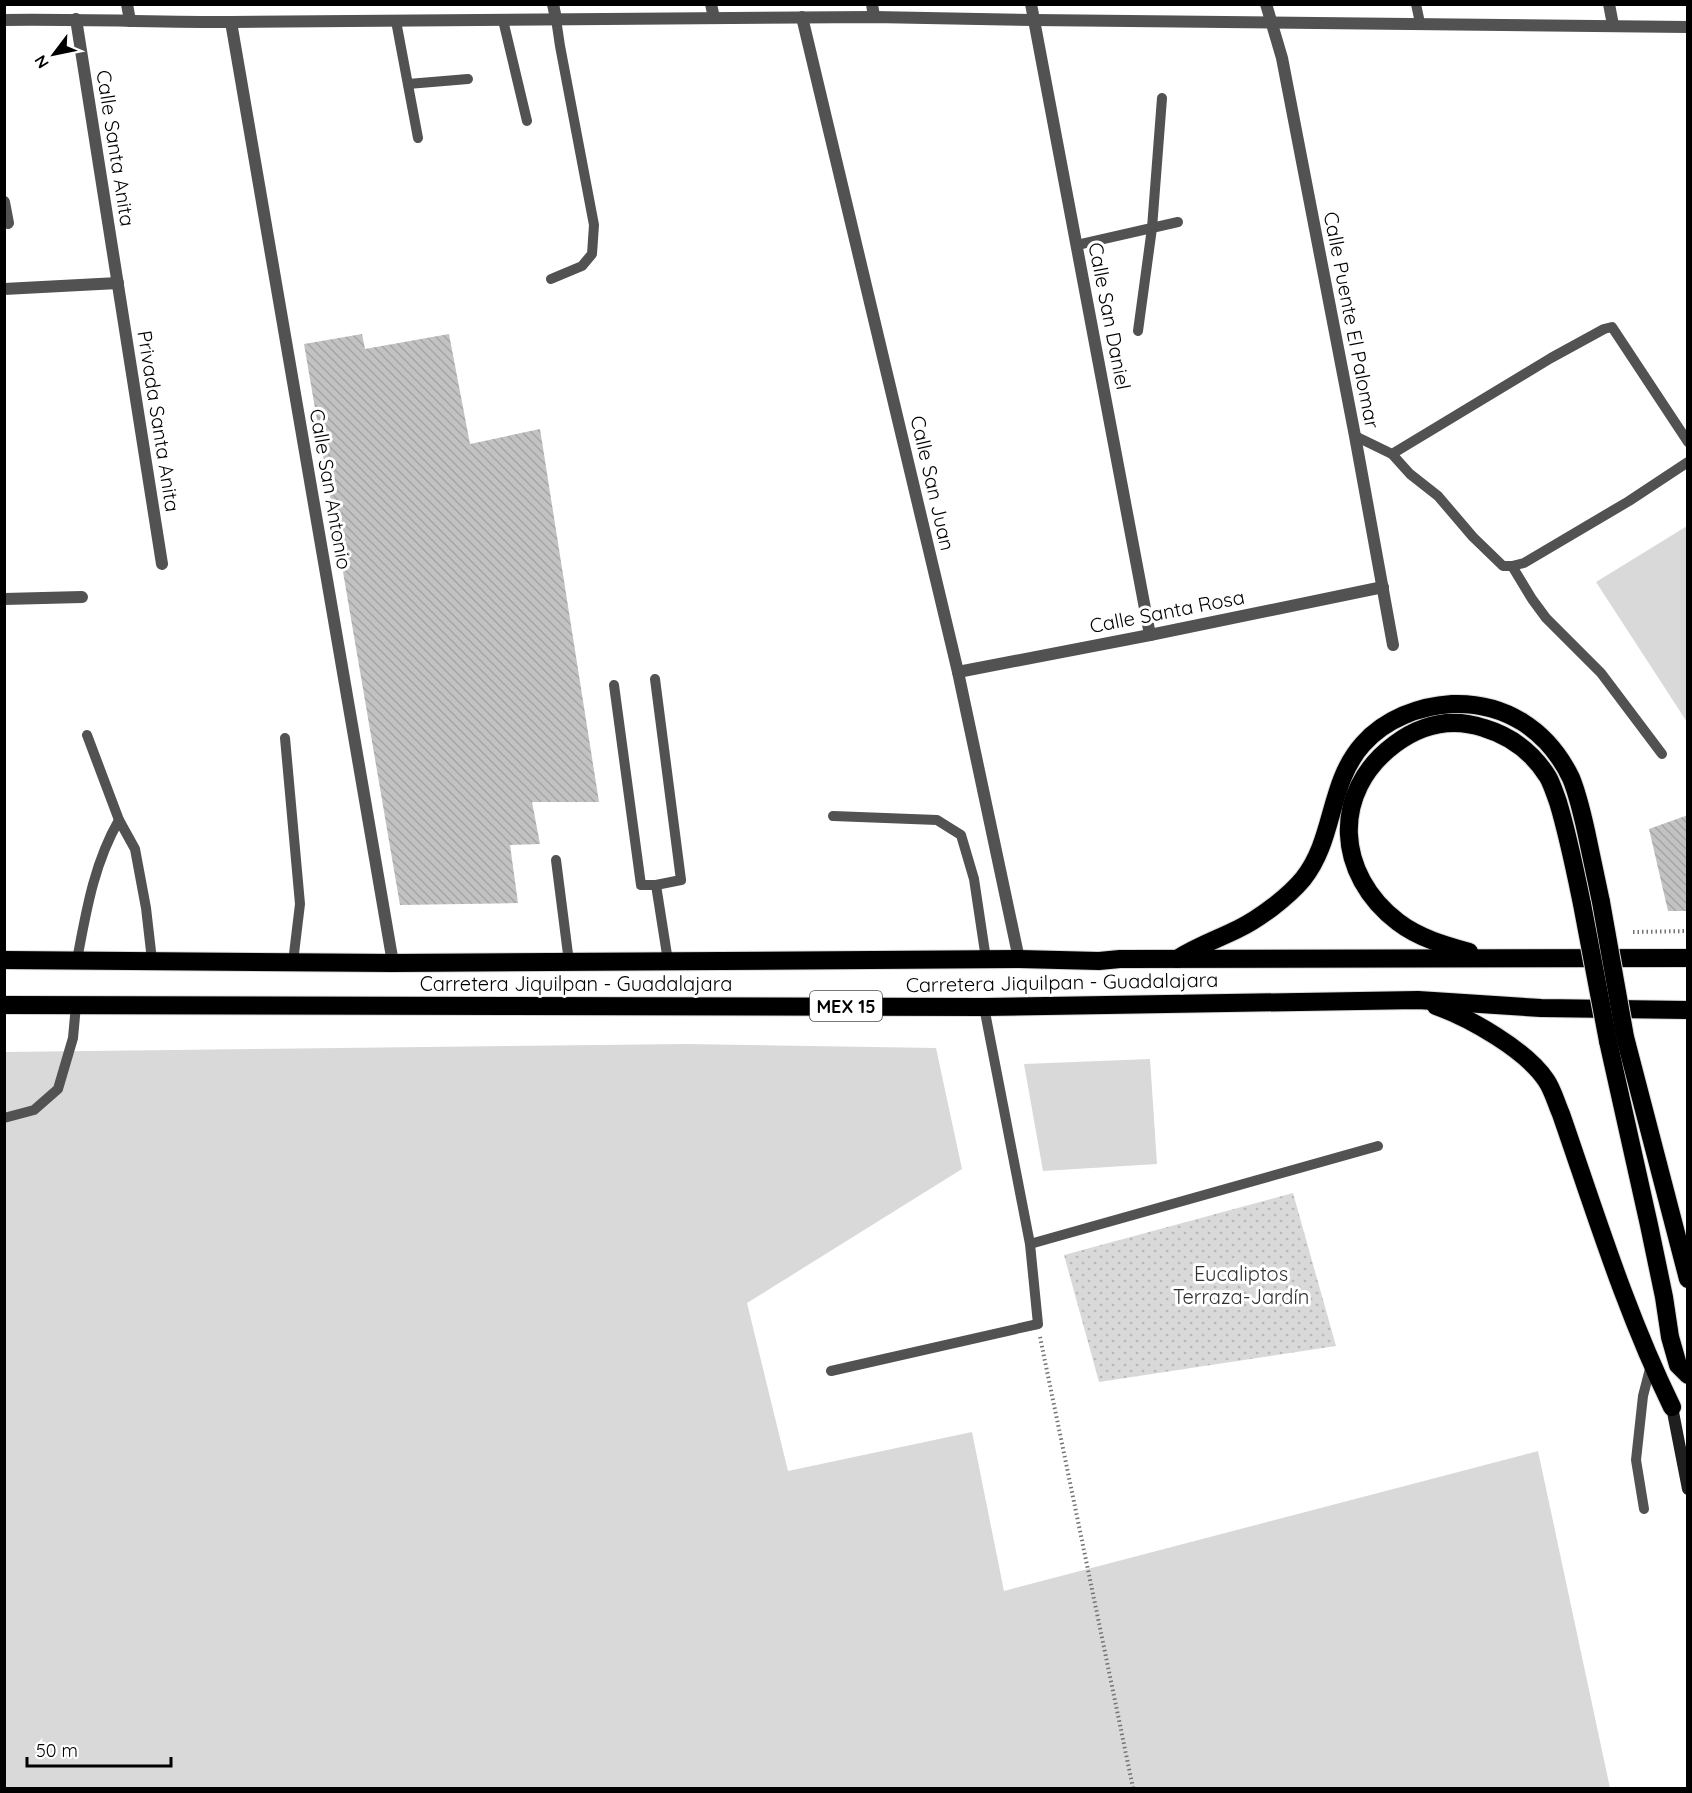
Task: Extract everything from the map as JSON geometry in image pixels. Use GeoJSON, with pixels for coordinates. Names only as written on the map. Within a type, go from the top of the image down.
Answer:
{"type":"FeatureCollection","features":[{"type":"Feature","properties":{"kind":"highway"},"geometry":{"type":"LineString","coordinates":[[1177,959],[1239,929],[1274,905],[1302,880],[1323,840],[1339,784],[1352,759],[1363,744],[1389,723],[1434,706],[1463,704],[1495,709],[1523,722],[1547,742],[1564,766],[1577,794],[1601,902],[1617,1039],[1670,1337],[1678,1365],[1688,1375]]}},
{"type":"Feature","properties":{"kind":"highway"},"geometry":{"type":"LineString","coordinates":[[1485,957],[1423,937],[1398,922],[1374,898],[1362,881],[1349,839],[1350,807],[1356,790],[1375,761],[1411,732],[1439,723],[1466,723],[1505,736],[1529,754],[1550,779],[1617,1039],[1688,1279]]}},
{"type":"Feature","properties":{"kind":"highway","name":"Carretera Jiquilpan - Guadalajara"},"geometry":{"type":"LineString","coordinates":[[4,960],[393,963],[1688,958]]}},
{"type":"Feature","properties":{"kind":"highway","name":"Carretera Jiquilpan - Guadalajara"},"geometry":{"type":"LineString","coordinates":[[4,1005],[984,1007],[1418,1000],[1540,1008],[1688,1010]]}},
{"type":"Feature","properties":{"kind":"highway"},"geometry":{"type":"LineString","coordinates":[[1418,1000],[1459,1015],[1478,1025],[1522,1054],[1534,1064],[1547,1081],[1651,1365],[1672,1407]]}},
{"type":"Feature","properties":{"kind":"highway"},"geometry":{"type":"LineString","coordinates":[[1664,1297],[1672,1407]]}},
{"type":"Feature","properties":{"kind":"street"},"geometry":{"type":"LineString","coordinates":[[127,4],[130,21]]}},
{"type":"Feature","properties":{"kind":"street"},"geometry":{"type":"LineString","coordinates":[[553,4],[556,19]]}},
{"type":"Feature","properties":{"kind":"street"},"geometry":{"type":"LineString","coordinates":[[711,4],[714,18]]}},
{"type":"Feature","properties":{"kind":"street","name":"Calle San Daniel"},"geometry":{"type":"LineString","coordinates":[[1031,4],[1150,635]]}},
{"type":"Feature","properties":{"kind":"street","name":"Calle Puente El Palomar"},"geometry":{"type":"LineString","coordinates":[[1266,4],[1282,57],[1393,645]]}},
{"type":"Feature","properties":{"kind":"street"},"geometry":{"type":"LineString","coordinates":[[1609,4],[1613,26]]}},
{"type":"Feature","properties":{"kind":"street"},"geometry":{"type":"LineString","coordinates":[[4,20],[231,22],[714,18],[802,17],[873,11],[1034,20],[1688,27]]}},
{"type":"Feature","properties":{"kind":"street","name":"Calle San Juan"},"geometry":{"type":"LineString","coordinates":[[802,17],[958,672],[1019,959]]}},
{"type":"Feature","properties":{"kind":"street","name":"Calle Santa Anita"},"geometry":{"type":"LineString","coordinates":[[76,19],[118,284]]}},
{"type":"Feature","properties":{"kind":"street","name":"Calle San Antonio"},"geometry":{"type":"LineString","coordinates":[[231,22],[393,963]]}},
{"type":"Feature","properties":{"kind":"street"},"geometry":{"type":"LineString","coordinates":[[4,202],[8,223]]}},
{"type":"Feature","properties":{"kind":"street"},"geometry":{"type":"LineString","coordinates":[[4,290],[118,284]]}},
{"type":"Feature","properties":{"kind":"street","name":"Privada Santa Anita"},"geometry":{"type":"LineString","coordinates":[[118,284],[162,564]]}},
{"type":"Feature","properties":{"kind":"street","name":"Calle Santa Rosa"},"geometry":{"type":"LineString","coordinates":[[958,672],[1383,587]]}},
{"type":"Feature","properties":{"kind":"street"},"geometry":{"type":"LineString","coordinates":[[4,599],[82,597]]}},
{"type":"Feature","properties":{"kind":"street"},"geometry":{"type":"LineString","coordinates":[[1672,1407],[1685,1457],[1688,1489]]}},
{"type":"Feature","properties":{"kind":"lane"},"geometry":{"type":"LineString","coordinates":[[1416,4],[1420,23]]}},
{"type":"Feature","properties":{"kind":"lane"},"geometry":{"type":"LineString","coordinates":[[551,279],[582,266],[592,254],[594,225],[556,19]]}},
{"type":"Feature","properties":{"kind":"lane"},"geometry":{"type":"LineString","coordinates":[[503,20],[526,121]]}},
{"type":"Feature","properties":{"kind":"lane"},"geometry":{"type":"LineString","coordinates":[[396,21],[418,138]]}},
{"type":"Feature","properties":{"kind":"lane"},"geometry":{"type":"LineString","coordinates":[[408,84],[468,79]]}},
{"type":"Feature","properties":{"kind":"lane"},"geometry":{"type":"LineString","coordinates":[[1138,331],[1152,228],[1162,98]]}},
{"type":"Feature","properties":{"kind":"lane"},"geometry":{"type":"LineString","coordinates":[[1077,245],[1178,222]]}},
{"type":"Feature","properties":{"kind":"lane"},"geometry":{"type":"LineString","coordinates":[[1392,454],[1551,358],[1604,329],[1612,327],[1688,442]]}},
{"type":"Feature","properties":{"kind":"lane"},"geometry":{"type":"LineString","coordinates":[[1355,436],[1392,454],[1410,474],[1438,496],[1480,544],[1503,566],[1512,567],[1524,563],[1629,501],[1688,462]]}},
{"type":"Feature","properties":{"kind":"lane"},"geometry":{"type":"LineString","coordinates":[[1512,567],[1546,618],[1601,673],[1662,754]]}},
{"type":"Feature","properties":{"kind":"lane"},"geometry":{"type":"LineString","coordinates":[[614,685],[640,885],[656,885],[681,880],[656,679]]}},
{"type":"Feature","properties":{"kind":"lane"},"geometry":{"type":"LineString","coordinates":[[87,735],[118,820],[135,849],[147,908],[152,960]]}},
{"type":"Feature","properties":{"kind":"lane"},"geometry":{"type":"LineString","coordinates":[[285,738],[300,904],[293,962]]}},
{"type":"Feature","properties":{"kind":"lane"},"geometry":{"type":"LineString","coordinates":[[833,816],[937,820],[961,835],[974,879],[986,959]]}},
{"type":"Feature","properties":{"kind":"lane"},"geometry":{"type":"LineString","coordinates":[[77,960],[93,882],[108,838],[118,820]]}},
{"type":"Feature","properties":{"kind":"lane"},"geometry":{"type":"LineString","coordinates":[[556,860],[569,962]]}},
{"type":"Feature","properties":{"kind":"lane"},"geometry":{"type":"LineString","coordinates":[[656,885],[668,962]]}},
{"type":"Feature","properties":{"kind":"lane"},"geometry":{"type":"LineString","coordinates":[[4,1118],[34,1110],[58,1089],[73,1038],[76,1005]]}},
{"type":"Feature","properties":{"kind":"lane"},"geometry":{"type":"LineString","coordinates":[[831,1371],[1038,1324],[1030,1244],[984,1007]]}},
{"type":"Feature","properties":{"kind":"lane"},"geometry":{"type":"LineString","coordinates":[[1030,1244],[1378,1146]]}},
{"type":"Feature","properties":{"kind":"lane"},"geometry":{"type":"LineString","coordinates":[[1644,1509],[1636,1460],[1643,1396],[1651,1365]]}},
{"type":"Feature","properties":{"kind":"path"},"geometry":{"type":"LineString","coordinates":[[1632,932],[1688,931]]}},
{"type":"Feature","properties":{"kind":"path"},"geometry":{"type":"LineString","coordinates":[[1038,1324],[1133,1788]]}},
{"type":"Feature","properties":{"kind":"green space"},"geometry":{"type":"Polygon","coordinates":[[[1687,526],[1687,722],[1596,582],[1687,526]]]}},
{"type":"Feature","properties":{"kind":"green space"},"geometry":{"type":"Polygon","coordinates":[[[687,1044],[936,1048],[962,1169],[747,1303],[788,1471],[972,1432],[1004,1591],[1538,1451],[1610,1788],[5,1788],[4,1052],[687,1044]]]}},
{"type":"Feature","properties":{"kind":"green space"},"geometry":{"type":"Polygon","coordinates":[[[1150,1059],[1157,1164],[1043,1171],[1024,1064],[1150,1059]]]}},
{"type":"Feature","properties":{"kind":"green space","name":"Eucaliptos Terraza-Jardín"},"geometry":{"type":"Polygon","coordinates":[[[1293,1193],[1336,1346],[1099,1382],[1064,1255],[1293,1193]]]}},
{"type":"Feature","properties":{"kind":"building"},"geometry":{"type":"Polygon","coordinates":[[[362,334],[365,349],[449,334],[470,444],[540,429],[599,802],[532,802],[540,844],[510,845],[518,903],[400,905],[304,344],[362,334]]]}},
{"type":"Feature","properties":{"kind":"building"},"geometry":{"type":"Polygon","coordinates":[[[1688,815],[1688,911],[1668,911],[1649,829],[1688,815]]]}}]}
